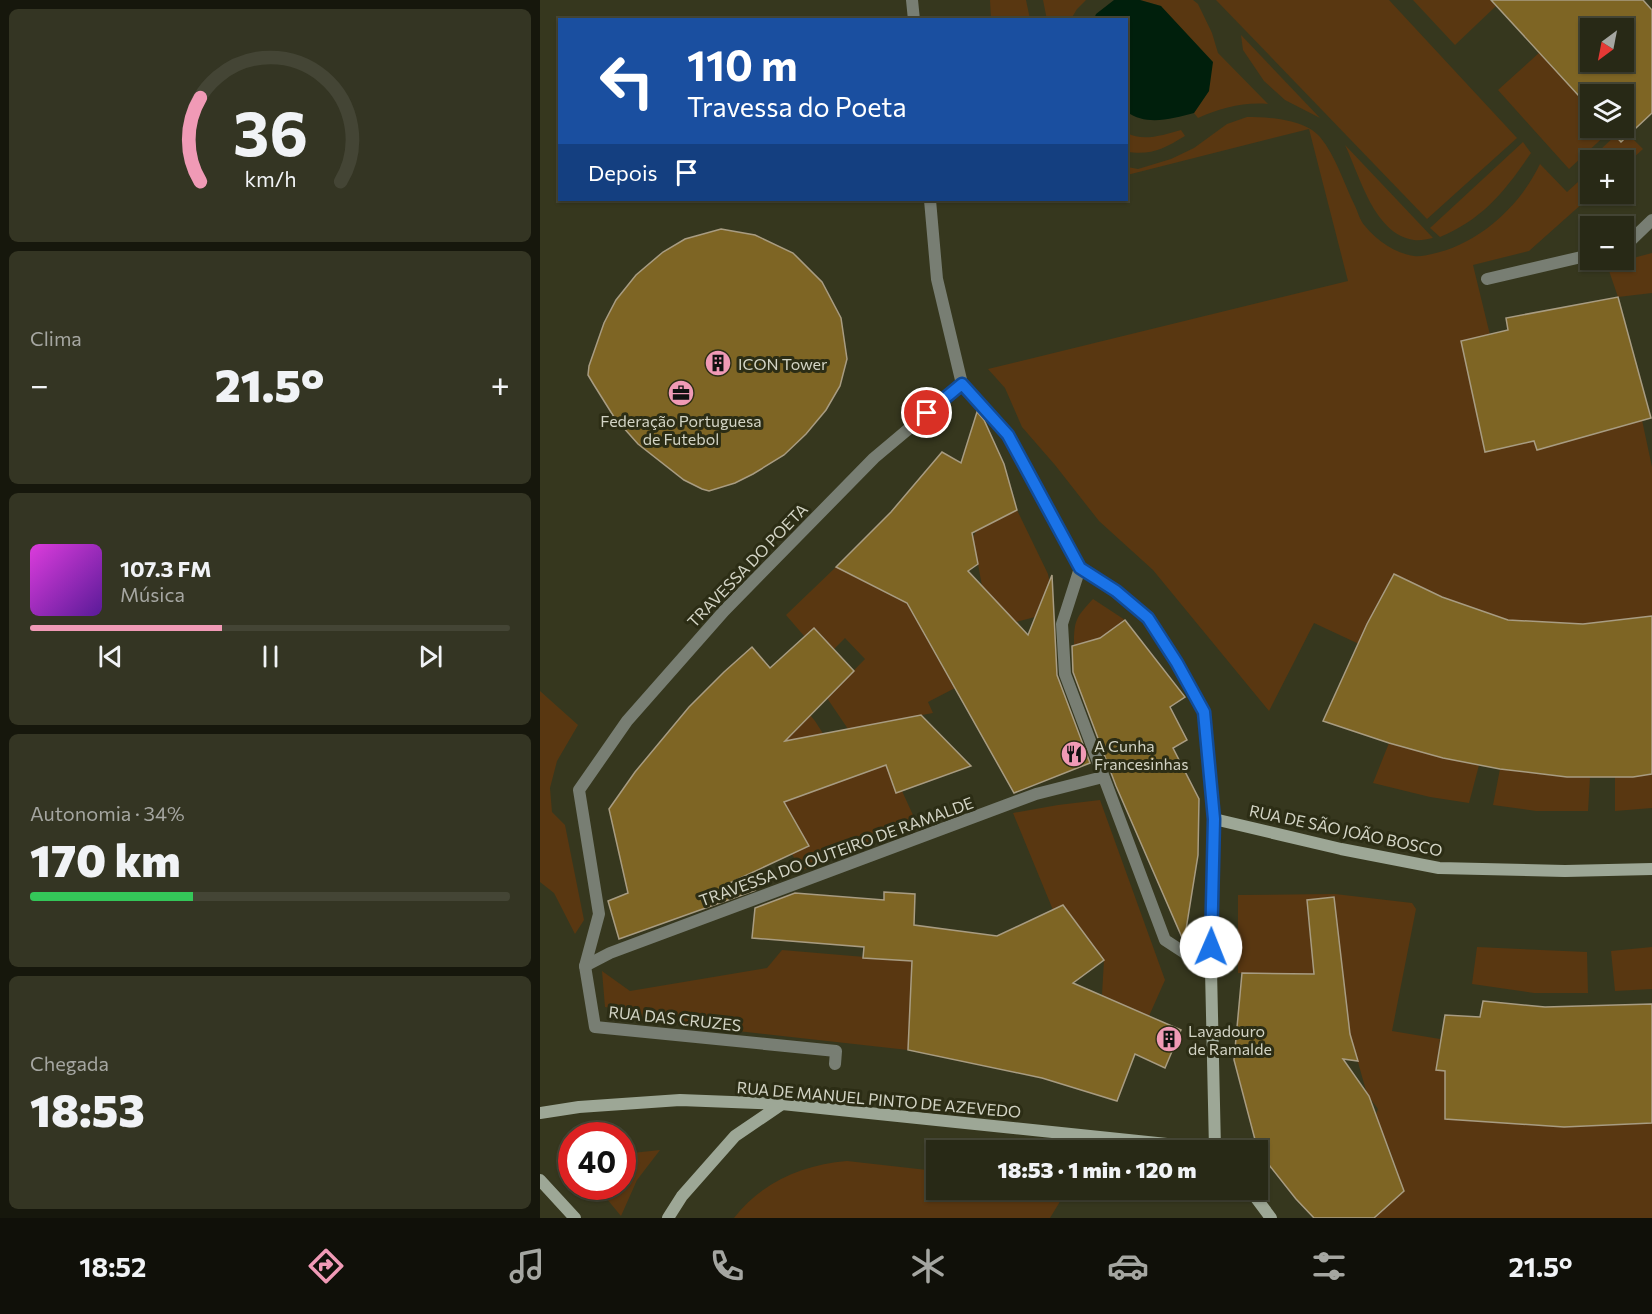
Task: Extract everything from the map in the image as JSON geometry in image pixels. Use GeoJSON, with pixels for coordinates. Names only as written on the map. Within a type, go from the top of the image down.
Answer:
{"type":"FeatureCollection","features":[{"type":"Feature","properties":{"kind":"street"},"geometry":{"type":"LineString","coordinates":[[912,0],[914,18]]}},
{"type":"Feature","properties":{"kind":"street"},"geometry":{"type":"LineString","coordinates":[[930,201],[937,279],[962,384],[1008,435],[1080,568],[1116,591],[1148,618],[1177,663],[1204,712],[1214,819],[1211,970],[1215,1140]]}},
{"type":"Feature","properties":{"kind":"street"},"geometry":{"type":"LineString","coordinates":[[1634,237],[1652,220]]}},
{"type":"Feature","properties":{"kind":"street"},"geometry":{"type":"LineString","coordinates":[[1487,279],[1580,257]]}},
{"type":"Feature","properties":{"kind":"street","name":"TRAVESSA DO POETA"},"geometry":{"type":"LineString","coordinates":[[579,790],[627,721],[724,611],[874,458],[962,384]]}},
{"type":"Feature","properties":{"kind":"street"},"geometry":{"type":"LineString","coordinates":[[1080,568],[1062,624],[1065,674],[1165,940],[1211,970]]}},
{"type":"Feature","properties":{"kind":"street","name":"TRAVESSA DO OUTEIRO DE RAMALDE"},"geometry":{"type":"LineString","coordinates":[[585,966],[610,953],[1036,794],[1102,777]]}},
{"type":"Feature","properties":{"kind":"street","name":"RUA DAS CRUZES"},"geometry":{"type":"LineString","coordinates":[[579,790],[599,914],[585,966],[595,1027],[836,1051],[835,1064]]}},
{"type":"Feature","properties":{"kind":"street","name":"RUA DE SÃO JOÃO BOSCO"},"geometry":{"type":"LineString","coordinates":[[1214,819],[1341,849],[1438,868],[1565,871],[1652,868]]}},
{"type":"Feature","properties":{"kind":"street","name":"RUA DE MANUEL PINTO DE AZEVEDO"},"geometry":{"type":"LineString","coordinates":[[540,1113],[579,1107],[680,1100],[782,1104],[1121,1140]]}},
{"type":"Feature","properties":{"kind":"street"},"geometry":{"type":"LineString","coordinates":[[668,1218],[682,1196],[735,1136],[782,1104]]}},
{"type":"Feature","properties":{"kind":"street"},"geometry":{"type":"LineString","coordinates":[[540,1180],[575,1218]]}},
{"type":"Feature","properties":{"kind":"street"},"geometry":{"type":"LineString","coordinates":[[1258,1200],[1271,1218]]}},
{"type":"Feature","properties":{"kind":"shaded area"},"geometry":{"type":"Polygon","coordinates":[[[990,0],[1026,0],[1030,18],[991,18],[990,0]]]}},
{"type":"Feature","properties":{"kind":"shaded area"},"geometry":{"type":"Polygon","coordinates":[[[1043,0],[1086,0],[1072,18],[1047,18],[1043,0]]]}},
{"type":"Feature","properties":{"kind":"shaded area"},"geometry":{"type":"Polygon","coordinates":[[[1114,0],[1140,0],[1161,6],[1213,62],[1209,91],[1194,113],[1151,120],[1142,119],[1128,113],[1128,18],[1094,18],[1096,14],[1114,0]]]}},
{"type":"Feature","properties":{"kind":"shaded area"},"geometry":{"type":"Polygon","coordinates":[[[1140,0],[1193,0],[1198,4],[1212,33],[1218,53],[1268,104],[1232,106],[1198,118],[1194,113],[1209,91],[1161,6],[1140,0]]]}},
{"type":"Feature","properties":{"kind":"shaded area"},"geometry":{"type":"Polygon","coordinates":[[[1216,0],[1389,0],[1517,138],[1427,219],[1216,0]]]}},
{"type":"Feature","properties":{"kind":"shaded area"},"geometry":{"type":"Polygon","coordinates":[[[1413,0],[1490,0],[1496,6],[1455,45],[1413,0]]]}},
{"type":"Feature","properties":{"kind":"shaded area"},"geometry":{"type":"Polygon","coordinates":[[[1241,35],[1320,118],[1285,100],[1264,81],[1243,50],[1241,35]]]}},
{"type":"Feature","properties":{"kind":"shaded area"},"geometry":{"type":"Polygon","coordinates":[[[1540,52],[1580,97],[1580,138],[1602,138],[1589,150],[1580,150],[1580,159],[1569,169],[1498,90],[1540,52]]]}},
{"type":"Feature","properties":{"kind":"shaded area"},"geometry":{"type":"Polygon","coordinates":[[[1247,117],[1286,120],[1305,126],[1320,137],[1331,153],[1363,224],[1387,246],[1414,256],[1449,249],[1482,232],[1496,221],[1521,194],[1532,180],[1540,164],[1567,192],[1580,180],[1582,204],[1529,251],[1473,265],[1490,335],[1534,441],[1642,420],[1652,467],[1652,616],[1583,624],[1508,620],[1442,597],[1394,574],[1359,644],[1314,623],[1269,711],[1153,570],[1099,521],[1022,427],[1005,388],[988,369],[1348,281],[1309,129],[1128,175],[1128,167],[1138,169],[1171,159],[1194,148],[1227,124],[1247,117]]]}},
{"type":"Feature","properties":{"kind":"shaded area"},"geometry":{"type":"Polygon","coordinates":[[[1181,130],[1185,136],[1164,148],[1151,152],[1128,152],[1128,134],[1140,137],[1160,136],[1181,130]]]}},
{"type":"Feature","properties":{"kind":"shaded area"},"geometry":{"type":"Polygon","coordinates":[[[1613,138],[1619,138],[1622,141],[1626,138],[1632,138],[1643,149],[1634,157],[1634,150],[1600,150],[1613,138]]]}},
{"type":"Feature","properties":{"kind":"shaded area"},"geometry":{"type":"Polygon","coordinates":[[[1523,142],[1531,153],[1502,192],[1481,213],[1440,237],[1430,228],[1523,142]]]}},
{"type":"Feature","properties":{"kind":"shaded area"},"geometry":{"type":"Polygon","coordinates":[[[1345,145],[1433,238],[1414,240],[1388,227],[1370,202],[1345,145]]]}},
{"type":"Feature","properties":{"kind":"shaded area"},"geometry":{"type":"Polygon","coordinates":[[[1652,253],[1652,293],[1618,297],[1609,270],[1634,270],[1634,258],[1652,253]]]}},
{"type":"Feature","properties":{"kind":"shaded area"},"geometry":{"type":"Polygon","coordinates":[[[1017,510],[1048,574],[1052,594],[1044,594],[1035,617],[1016,622],[982,586],[973,537],[987,511],[1001,518],[1017,510]]]}},
{"type":"Feature","properties":{"kind":"shaded area"},"geometry":{"type":"Polygon","coordinates":[[[836,567],[906,603],[943,613],[953,660],[933,650],[955,688],[928,702],[933,713],[848,729],[827,698],[865,659],[845,638],[834,649],[815,628],[805,637],[786,615],[836,567]]]}},
{"type":"Feature","properties":{"kind":"shaded area"},"geometry":{"type":"Polygon","coordinates":[[[1093,599],[1125,620],[1100,638],[1074,645],[1077,619],[1093,599]]]}},
{"type":"Feature","properties":{"kind":"shaded area"},"geometry":{"type":"Polygon","coordinates":[[[782,682],[815,721],[838,757],[830,785],[886,765],[896,793],[902,791],[918,826],[849,849],[801,871],[792,854],[809,846],[781,797],[782,682]]]}},
{"type":"Feature","properties":{"kind":"shaded area"},"geometry":{"type":"Polygon","coordinates":[[[540,691],[578,725],[557,761],[550,788],[552,812],[565,825],[584,920],[575,934],[554,893],[540,882],[540,691]]]}},
{"type":"Feature","properties":{"kind":"shaded area"},"geometry":{"type":"Polygon","coordinates":[[[1389,743],[1479,765],[1469,803],[1430,797],[1373,783],[1389,743]]]}},
{"type":"Feature","properties":{"kind":"shaded area"},"geometry":{"type":"Polygon","coordinates":[[[1500,769],[1567,777],[1590,777],[1588,811],[1536,811],[1493,805],[1500,769]]]}},
{"type":"Feature","properties":{"kind":"shaded area"},"geometry":{"type":"Polygon","coordinates":[[[1652,774],[1652,808],[1615,811],[1615,777],[1652,774]]]}},
{"type":"Feature","properties":{"kind":"shaded area"},"geometry":{"type":"Polygon","coordinates":[[[1100,800],[1165,980],[1149,1016],[1102,995],[1104,960],[1063,905],[1053,910],[1013,813],[1100,800]]]}},
{"type":"Feature","properties":{"kind":"shaded area"},"geometry":{"type":"Polygon","coordinates":[[[1335,894],[1412,903],[1416,909],[1392,1031],[1440,1039],[1436,1070],[1445,1071],[1445,1119],[1564,1127],[1652,1123],[1652,1218],[1374,1218],[1404,1191],[1388,1145],[1373,1122],[1378,1109],[1367,1094],[1350,1034],[1335,907],[1307,908],[1314,974],[1238,973],[1238,895],[1335,894]]]}},
{"type":"Feature","properties":{"kind":"shaded area"},"geometry":{"type":"Polygon","coordinates":[[[1477,947],[1587,952],[1588,993],[1534,993],[1472,984],[1477,947]]]}},
{"type":"Feature","properties":{"kind":"shaded area"},"geometry":{"type":"Polygon","coordinates":[[[1652,947],[1652,989],[1615,991],[1611,951],[1652,947]]]}},
{"type":"Feature","properties":{"kind":"shaded area"},"geometry":{"type":"Polygon","coordinates":[[[782,950],[912,961],[908,1050],[640,1020],[640,1013],[605,1007],[602,971],[630,991],[767,968],[782,950]]]}},
{"type":"Feature","properties":{"kind":"shaded area"},"geometry":{"type":"Polygon","coordinates":[[[660,1150],[636,1182],[636,1153],[660,1150]]]}},
{"type":"Feature","properties":{"kind":"shaded area"},"geometry":{"type":"Polygon","coordinates":[[[847,1161],[926,1170],[926,1200],[1061,1200],[1050,1218],[734,1218],[757,1194],[770,1185],[799,1171],[847,1161]]]}},
{"type":"Feature","properties":{"kind":"shaded area"},"geometry":{"type":"Polygon","coordinates":[[[608,1200],[628,1200],[621,1216],[608,1200]]]}},
{"type":"Feature","properties":{"kind":"building"},"geometry":{"type":"Polygon","coordinates":[[[1491,0],[1643,0],[1652,10],[1652,113],[1634,130],[1634,84],[1580,84],[1580,97],[1491,0]]]}},
{"type":"Feature","properties":{"kind":"building","name":"ICON Tower"},"geometry":{"type":"Polygon","coordinates":[[[721,229],[755,235],[793,253],[822,282],[841,318],[847,359],[840,386],[826,410],[806,434],[784,455],[753,474],[735,483],[709,491],[684,480],[638,444],[614,417],[588,375],[604,323],[616,300],[636,275],[663,252],[685,239],[721,229]]]}},
{"type":"Feature","properties":{"kind":"building"},"geometry":{"type":"Polygon","coordinates":[[[1618,297],[1651,418],[1537,450],[1534,441],[1485,452],[1461,341],[1508,330],[1506,318],[1618,297]]]}},
{"type":"Feature","properties":{"kind":"building"},"geometry":{"type":"Polygon","coordinates":[[[977,412],[984,420],[1004,464],[1017,510],[972,533],[978,564],[968,571],[1028,635],[1052,575],[1057,675],[1090,763],[1014,793],[907,603],[836,567],[891,512],[942,452],[961,463],[977,412]]]}},
{"type":"Feature","properties":{"kind":"building"},"geometry":{"type":"Polygon","coordinates":[[[1394,574],[1442,597],[1508,620],[1583,624],[1652,616],[1652,774],[1633,777],[1567,777],[1500,769],[1443,758],[1323,721],[1367,624],[1394,574]]]}},
{"type":"Feature","properties":{"kind":"building"},"geometry":{"type":"Polygon","coordinates":[[[1125,620],[1185,697],[1170,707],[1187,740],[1173,748],[1199,799],[1198,855],[1184,942],[1116,786],[1073,672],[1072,646],[1100,638],[1125,620]]]}},
{"type":"Feature","properties":{"kind":"building"},"geometry":{"type":"Polygon","coordinates":[[[814,628],[854,671],[785,741],[921,715],[971,766],[896,793],[886,765],[784,802],[809,846],[721,887],[756,890],[619,939],[608,901],[628,893],[609,809],[635,772],[689,707],[752,647],[770,668],[814,628]]]}},
{"type":"Feature","properties":{"kind":"building"},"geometry":{"type":"Polygon","coordinates":[[[884,892],[915,894],[914,925],[997,936],[1063,905],[1104,960],[1073,983],[1181,1030],[1165,1068],[1135,1054],[1117,1101],[1042,1078],[908,1050],[912,961],[863,958],[864,947],[752,938],[755,908],[795,893],[884,900],[884,892]]]}},
{"type":"Feature","properties":{"kind":"building"},"geometry":{"type":"Polygon","coordinates":[[[1334,897],[1350,1034],[1358,1061],[1343,1059],[1369,1096],[1404,1191],[1374,1218],[1314,1218],[1296,1199],[1268,1164],[1268,1140],[1255,1140],[1234,1060],[1242,973],[1314,974],[1307,900],[1334,897]]]}},
{"type":"Feature","properties":{"kind":"building"},"geometry":{"type":"Polygon","coordinates":[[[1483,1001],[1545,1007],[1652,1004],[1652,1123],[1564,1127],[1445,1119],[1445,1071],[1436,1070],[1445,1015],[1480,1017],[1483,1001]]]}},
{"type":"Feature","properties":{"kind":"place","name":"ICON Tower"},"geometry":{"type":"Point","coordinates":[718,363]}},
{"type":"Feature","properties":{"kind":"place","name":"Federação Portuguesa de Futebol"},"geometry":{"type":"Point","coordinates":[681,393]}},
{"type":"Feature","properties":{"kind":"place","name":"A Cunha Francesinhas"},"geometry":{"type":"Point","coordinates":[1074,754]}},
{"type":"Feature","properties":{"kind":"place","name":"Lavadouro de Ramalde"},"geometry":{"type":"Point","coordinates":[1169,1039]}},
{"type":"Feature","properties":{"kind":"route"},"geometry":{"type":"LineString","coordinates":[[927,413],[962,384],[1008,435],[1080,568],[1116,591],[1148,618],[1177,663],[1204,712],[1214,819],[1211,947]]}}]}
